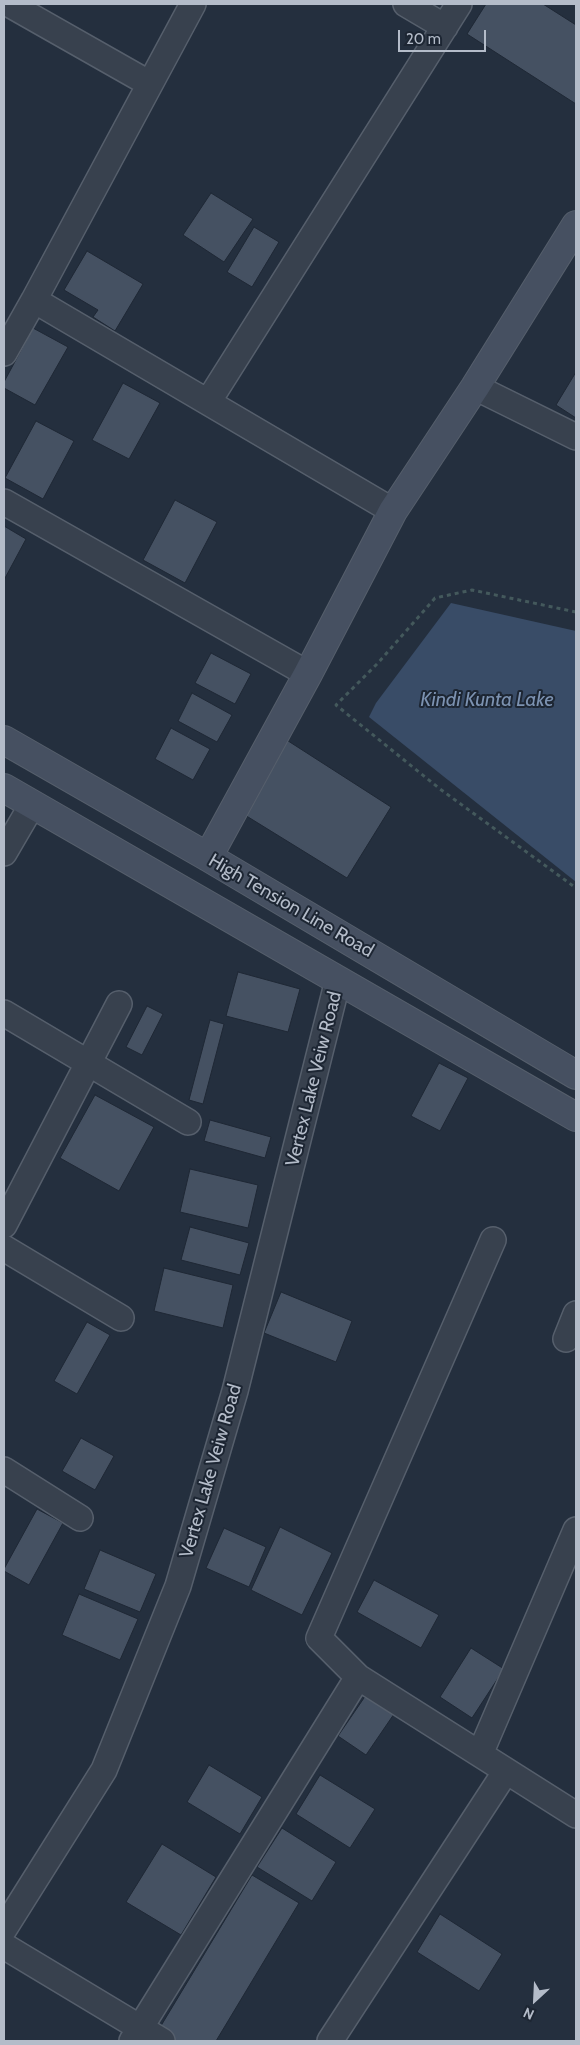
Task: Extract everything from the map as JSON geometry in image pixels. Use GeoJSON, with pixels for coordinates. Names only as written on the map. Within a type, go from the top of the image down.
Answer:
{"type":"FeatureCollection","features":[{"type":"Feature","properties":{"kind":"main road"},"geometry":{"type":"LineString","coordinates":[[208,857],[308,674],[393,511],[475,387],[576,225]]}},
{"type":"Feature","properties":{"kind":"main road","name":"High Tension Line Road"},"geometry":{"type":"LineString","coordinates":[[4,740],[208,857],[576,1075]]}},
{"type":"Feature","properties":{"kind":"main road"},"geometry":{"type":"LineString","coordinates":[[4,788],[576,1117]]}},
{"type":"Feature","properties":{"kind":"street"},"geometry":{"type":"LineString","coordinates":[[9,4],[150,84]]}},
{"type":"Feature","properties":{"kind":"street"},"geometry":{"type":"LineString","coordinates":[[4,353],[193,4]]}},
{"type":"Feature","properties":{"kind":"street"},"geometry":{"type":"LineString","coordinates":[[406,4],[445,27]]}},
{"type":"Feature","properties":{"kind":"street"},"geometry":{"type":"LineString","coordinates":[[208,402],[460,4]]}},
{"type":"Feature","properties":{"kind":"street"},"geometry":{"type":"LineString","coordinates":[[34,300],[393,511]]}},
{"type":"Feature","properties":{"kind":"street"},"geometry":{"type":"LineString","coordinates":[[475,387],[576,436]]}},
{"type":"Feature","properties":{"kind":"street"},"geometry":{"type":"LineString","coordinates":[[4,502],[308,674]]}},
{"type":"Feature","properties":{"kind":"street"},"geometry":{"type":"LineString","coordinates":[[4,853],[32,805]]}},
{"type":"Feature","properties":{"kind":"street","name":"Vertex Lake Veiw Road"},"geometry":{"type":"LineString","coordinates":[[4,1929],[104,1770],[178,1586],[235,1391],[338,980]]}},
{"type":"Feature","properties":{"kind":"street"},"geometry":{"type":"LineString","coordinates":[[4,1224],[119,1004]]}},
{"type":"Feature","properties":{"kind":"street"},"geometry":{"type":"LineString","coordinates":[[4,1013],[188,1122]]}},
{"type":"Feature","properties":{"kind":"street"},"geometry":{"type":"LineString","coordinates":[[493,1240],[320,1638],[358,1677],[576,1815]]}},
{"type":"Feature","properties":{"kind":"street"},"geometry":{"type":"LineString","coordinates":[[4,1248],[121,1318]]}},
{"type":"Feature","properties":{"kind":"street"},"geometry":{"type":"LineString","coordinates":[[566,1339],[576,1314]]}},
{"type":"Feature","properties":{"kind":"street"},"geometry":{"type":"LineString","coordinates":[[4,1470],[80,1518]]}},
{"type":"Feature","properties":{"kind":"street"},"geometry":{"type":"LineString","coordinates":[[480,1754],[576,1530]]}},
{"type":"Feature","properties":{"kind":"street"},"geometry":{"type":"LineString","coordinates":[[136,2034],[358,1677]]}},
{"type":"Feature","properties":{"kind":"street"},"geometry":{"type":"LineString","coordinates":[[330,2041],[506,1771]]}},
{"type":"Feature","properties":{"kind":"street"},"geometry":{"type":"LineString","coordinates":[[4,1946],[136,2034],[162,2041]]}},
{"type":"Feature","properties":{"kind":"path"},"geometry":{"type":"LineString","coordinates":[[576,612],[472,590],[434,598],[378,663],[336,705],[440,789],[576,888]]}},
{"type":"Feature","properties":{"kind":"water","name":"Kindi Kunta Lake"},"geometry":{"type":"Polygon","coordinates":[[[451,603],[576,631],[576,882],[369,717],[376,703],[451,603]]]}},
{"type":"Feature","properties":{"kind":"building"},"geometry":{"type":"Polygon","coordinates":[[[486,4],[543,4],[576,25],[576,104],[467,34],[486,4]]]}},
{"type":"Feature","properties":{"kind":"building"},"geometry":{"type":"Polygon","coordinates":[[[211,193],[253,219],[224,262],[183,235],[211,193]]]}},
{"type":"Feature","properties":{"kind":"building"},"geometry":{"type":"Polygon","coordinates":[[[254,227],[279,242],[252,287],[227,272],[254,227]]]}},
{"type":"Feature","properties":{"kind":"building"},"geometry":{"type":"Polygon","coordinates":[[[87,251],[143,284],[115,331],[93,317],[98,310],[64,290],[87,251]]]}},
{"type":"Feature","properties":{"kind":"building"},"geometry":{"type":"Polygon","coordinates":[[[33,328],[68,347],[35,405],[4,388],[4,382],[33,328]]]}},
{"type":"Feature","properties":{"kind":"building"},"geometry":{"type":"Polygon","coordinates":[[[576,372],[576,418],[556,405],[576,372]]]}},
{"type":"Feature","properties":{"kind":"building"},"geometry":{"type":"Polygon","coordinates":[[[123,383],[160,403],[129,459],[92,440],[123,383]]]}},
{"type":"Feature","properties":{"kind":"building"},"geometry":{"type":"Polygon","coordinates":[[[36,421],[74,441],[43,499],[5,478],[36,421]]]}},
{"type":"Feature","properties":{"kind":"building"},"geometry":{"type":"Polygon","coordinates":[[[175,500],[217,522],[185,583],[143,560],[175,500]]]}},
{"type":"Feature","properties":{"kind":"building"},"geometry":{"type":"Polygon","coordinates":[[[4,526],[26,539],[4,580],[4,526]]]}},
{"type":"Feature","properties":{"kind":"building"},"geometry":{"type":"Polygon","coordinates":[[[211,653],[251,674],[235,704],[195,683],[211,653]]]}},
{"type":"Feature","properties":{"kind":"building"},"geometry":{"type":"Polygon","coordinates":[[[192,693],[232,715],[217,742],[178,721],[192,693]]]}},
{"type":"Feature","properties":{"kind":"building"},"geometry":{"type":"Polygon","coordinates":[[[171,728],[210,749],[193,780],[155,759],[171,728]]]}},
{"type":"Feature","properties":{"kind":"building"},"geometry":{"type":"Polygon","coordinates":[[[282,737],[391,807],[347,878],[240,812],[282,737]]]}},
{"type":"Feature","properties":{"kind":"building"},"geometry":{"type":"Polygon","coordinates":[[[238,972],[300,989],[288,1032],[226,1016],[238,972]]]}},
{"type":"Feature","properties":{"kind":"building"},"geometry":{"type":"Polygon","coordinates":[[[147,1006],[163,1014],[142,1055],[126,1047],[147,1006]]]}},
{"type":"Feature","properties":{"kind":"building"},"geometry":{"type":"Polygon","coordinates":[[[210,1020],[224,1024],[203,1104],[189,1100],[210,1020]]]}},
{"type":"Feature","properties":{"kind":"building"},"geometry":{"type":"Polygon","coordinates":[[[439,1063],[468,1078],[440,1131],[411,1116],[439,1063]]]}},
{"type":"Feature","properties":{"kind":"building"},"geometry":{"type":"Polygon","coordinates":[[[95,1095],[154,1127],[119,1191],[60,1158],[95,1095]]]}},
{"type":"Feature","properties":{"kind":"building"},"geometry":{"type":"Polygon","coordinates":[[[210,1120],[271,1137],[265,1158],[204,1141],[210,1120]]]}},
{"type":"Feature","properties":{"kind":"building"},"geometry":{"type":"Polygon","coordinates":[[[190,1169],[258,1185],[248,1228],[180,1212],[190,1169]]]}},
{"type":"Feature","properties":{"kind":"building"},"geometry":{"type":"Polygon","coordinates":[[[190,1227],[249,1243],[240,1275],[181,1260],[190,1227]]]}},
{"type":"Feature","properties":{"kind":"building"},"geometry":{"type":"Polygon","coordinates":[[[164,1268],[233,1285],[223,1328],[154,1311],[164,1268]]]}},
{"type":"Feature","properties":{"kind":"building"},"geometry":{"type":"Polygon","coordinates":[[[281,1292],[352,1321],[336,1362],[264,1333],[281,1292]]]}},
{"type":"Feature","properties":{"kind":"building"},"geometry":{"type":"Polygon","coordinates":[[[87,1322],[110,1335],[77,1394],[54,1381],[87,1322]]]}},
{"type":"Feature","properties":{"kind":"building"},"geometry":{"type":"Polygon","coordinates":[[[81,1438],[114,1456],[95,1490],[62,1471],[81,1438]]]}},
{"type":"Feature","properties":{"kind":"building"},"geometry":{"type":"Polygon","coordinates":[[[37,1509],[63,1523],[29,1585],[4,1571],[4,1569],[37,1509]]]}},
{"type":"Feature","properties":{"kind":"building"},"geometry":{"type":"Polygon","coordinates":[[[280,1527],[332,1553],[302,1615],[251,1590],[280,1527]]]}},
{"type":"Feature","properties":{"kind":"building"},"geometry":{"type":"Polygon","coordinates":[[[224,1528],[266,1547],[249,1587],[206,1568],[224,1528]]]}},
{"type":"Feature","properties":{"kind":"building"},"geometry":{"type":"Polygon","coordinates":[[[100,1550],[156,1574],[140,1612],[84,1589],[100,1550]]]}},
{"type":"Feature","properties":{"kind":"building"},"geometry":{"type":"Polygon","coordinates":[[[374,1580],[439,1615],[421,1648],[357,1612],[374,1580]]]}},
{"type":"Feature","properties":{"kind":"building"},"geometry":{"type":"Polygon","coordinates":[[[79,1594],[138,1619],[120,1660],[62,1635],[79,1594]]]}},
{"type":"Feature","properties":{"kind":"building"},"geometry":{"type":"Polygon","coordinates":[[[471,1648],[504,1669],[472,1718],[440,1697],[471,1648]]]}},
{"type":"Feature","properties":{"kind":"building"},"geometry":{"type":"Polygon","coordinates":[[[366,1695],[394,1714],[366,1755],[338,1736],[366,1695]]]}},
{"type":"Feature","properties":{"kind":"building"},"geometry":{"type":"Polygon","coordinates":[[[209,1765],[262,1797],[240,1834],[187,1802],[209,1765]]]}},
{"type":"Feature","properties":{"kind":"building"},"geometry":{"type":"Polygon","coordinates":[[[320,1775],[375,1809],[350,1848],[296,1814],[320,1775]]]}},
{"type":"Feature","properties":{"kind":"building"},"geometry":{"type":"Polygon","coordinates":[[[282,1828],[336,1862],[312,1901],[257,1867],[282,1828]]]}},
{"type":"Feature","properties":{"kind":"building"},"geometry":{"type":"Polygon","coordinates":[[[162,1844],[216,1877],[181,1935],[126,1902],[162,1844]]]}},
{"type":"Feature","properties":{"kind":"building"},"geometry":{"type":"Polygon","coordinates":[[[252,1875],[299,1903],[216,2041],[169,2041],[156,2034],[252,1875]]]}},
{"type":"Feature","properties":{"kind":"building"},"geometry":{"type":"Polygon","coordinates":[[[440,1914],[502,1954],[479,1991],[417,1952],[440,1914]]]}}]}
